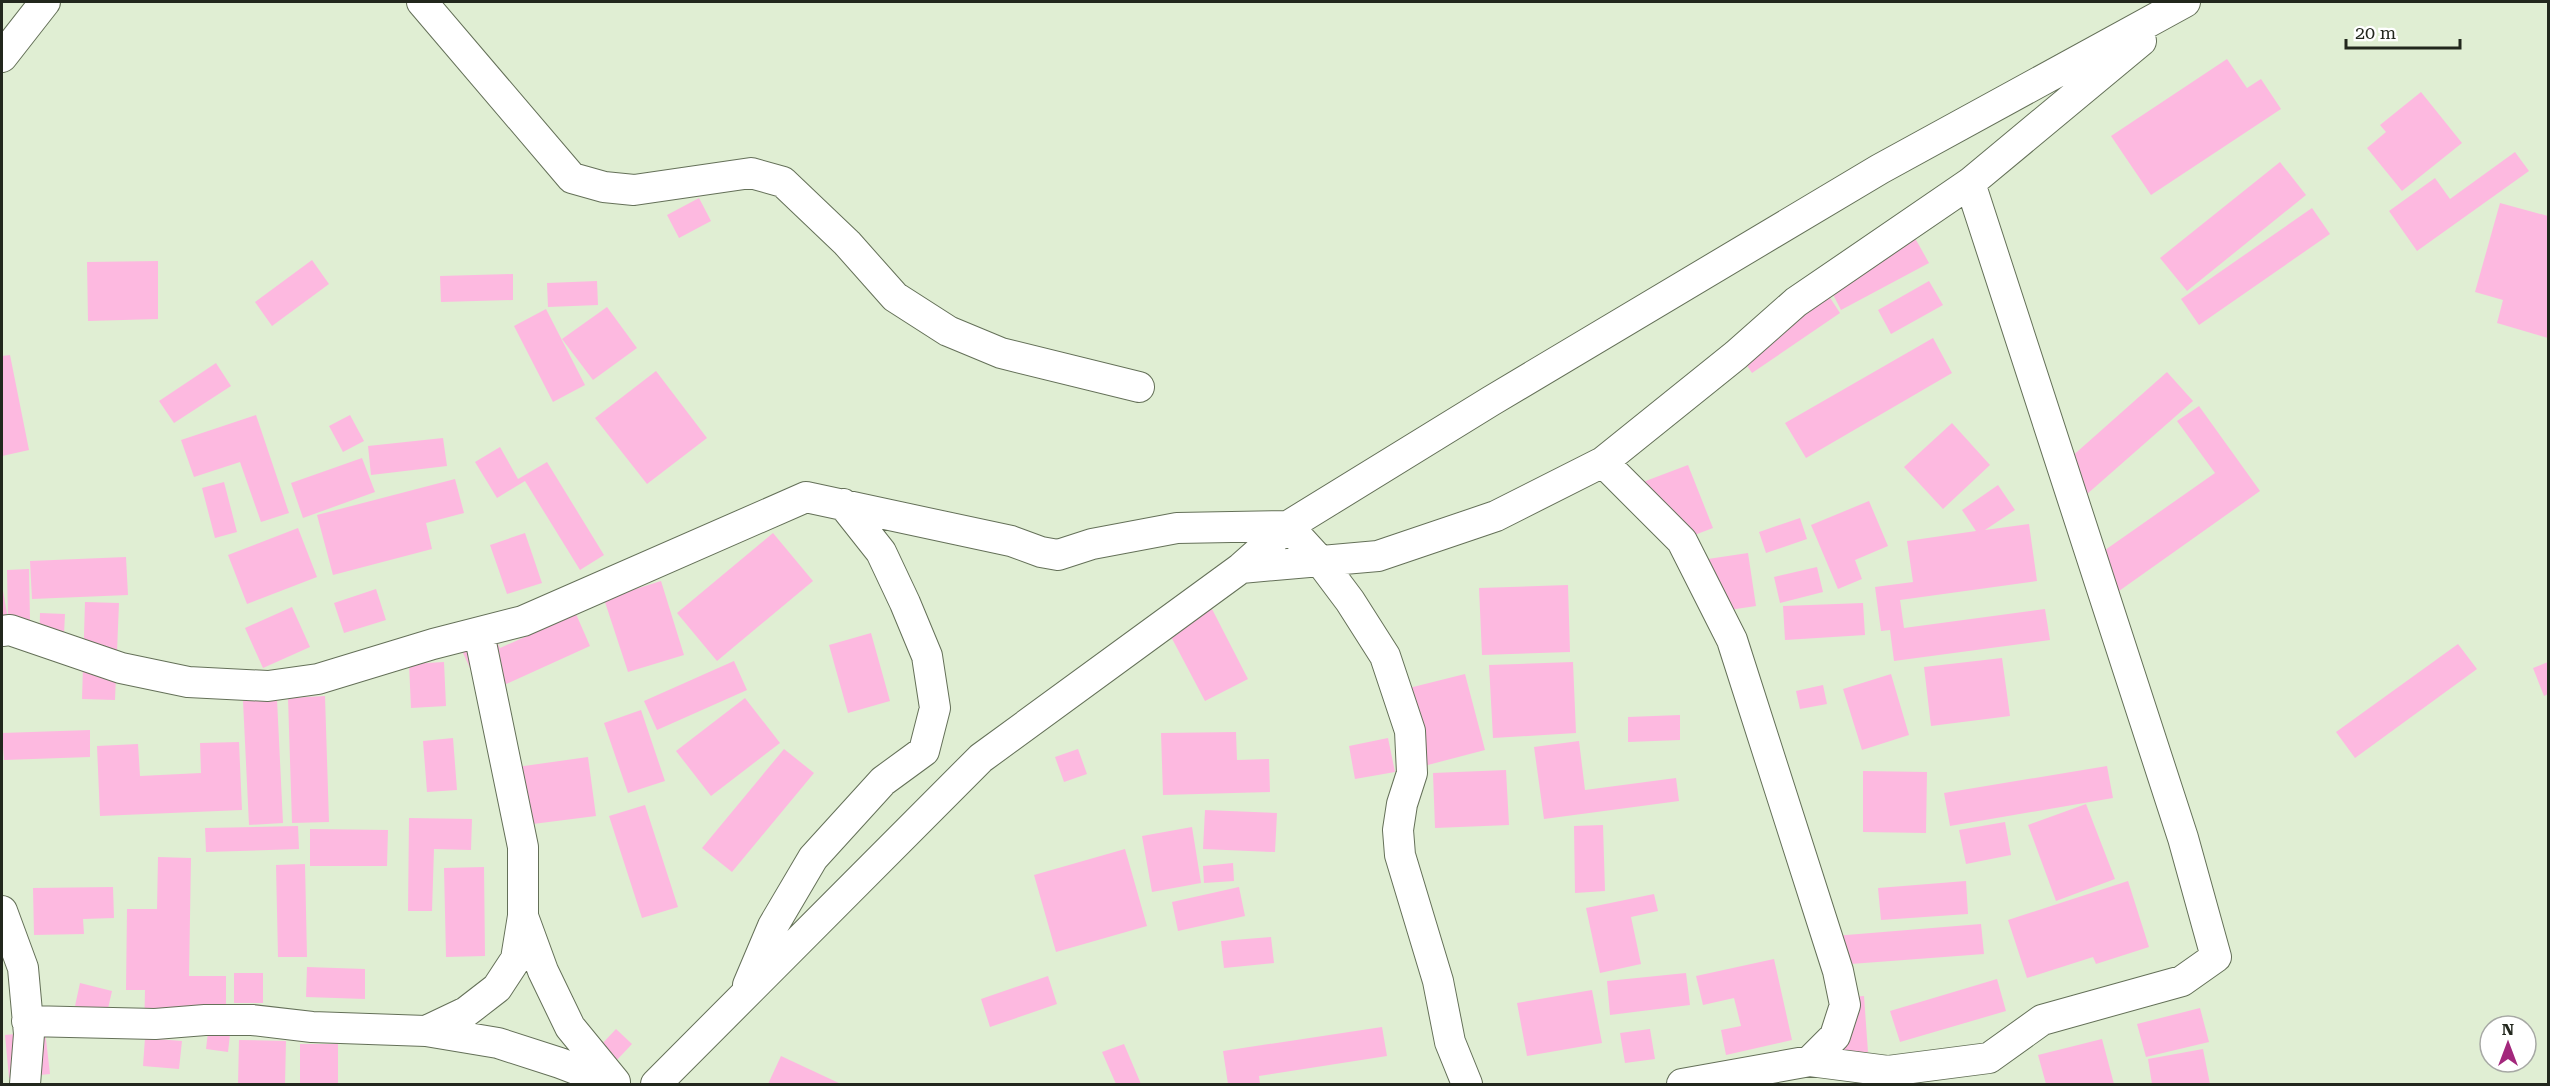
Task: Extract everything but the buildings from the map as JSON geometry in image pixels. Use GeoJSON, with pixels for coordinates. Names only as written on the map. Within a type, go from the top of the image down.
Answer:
{"type":"FeatureCollection","features":[{"type":"Feature","properties":{"kind":"street"},"geometry":{"type":"LineString","coordinates":[[2,57],[45,2]]}},
{"type":"Feature","properties":{"kind":"street"},"geometry":{"type":"LineString","coordinates":[[422,2],[572,178],[604,187],[634,190],[751,173],[783,182],[847,243],[896,297],[948,331],[1001,353],[1138,387]]}},
{"type":"Feature","properties":{"kind":"street"},"geometry":{"type":"LineString","coordinates":[[1241,568],[1378,556],[1496,516],[1604,462],[1736,355],[1796,302],[1970,183],[2187,2]]}},
{"type":"Feature","properties":{"kind":"street"},"geometry":{"type":"LineString","coordinates":[[656,1084],[981,758],[1241,568],[1288,526],[1491,400],[1880,169],[2187,2]]}},
{"type":"Feature","properties":{"kind":"street"},"geometry":{"type":"LineString","coordinates":[[1682,1084],[1810,1061],[1888,1071],[1989,1058],[2042,1020],[2182,981],[2216,957],[2183,838],[2147,734],[1970,183]]}},
{"type":"Feature","properties":{"kind":"street"},"geometry":{"type":"LineString","coordinates":[[1604,462],[1682,542],[1732,640],[1838,971],[1845,1005],[1835,1036],[1810,1061]]}},
{"type":"Feature","properties":{"kind":"street"},"geometry":{"type":"LineString","coordinates":[[2,631],[10,630],[122,668],[188,682],[268,686],[318,679],[524,621],[806,497],[1011,542],[1058,555],[1092,544],[1177,528],[1288,526],[1320,561],[1350,601],[1385,656],[1410,731],[1412,773],[1402,804],[1398,830],[1400,855],[1438,981],[1450,1042],[1467,1084]]}},
{"type":"Feature","properties":{"kind":"street"},"geometry":{"type":"LineString","coordinates":[[743,998],[773,926],[813,858],[883,781],[924,751],[935,708],[927,656],[905,603],[881,552],[843,504]]}},
{"type":"Feature","properties":{"kind":"street"},"geometry":{"type":"LineString","coordinates":[[426,1031],[466,1012],[497,988],[516,959],[523,916],[523,847],[478,633]]}},
{"type":"Feature","properties":{"kind":"street"},"geometry":{"type":"LineString","coordinates":[[2,911],[23,968],[29,1034],[25,1084]]}},
{"type":"Feature","properties":{"kind":"street"},"geometry":{"type":"LineString","coordinates":[[523,916],[543,971],[570,1027],[616,1084]]}},
{"type":"Feature","properties":{"kind":"street"},"geometry":{"type":"LineString","coordinates":[[27,1021],[155,1024],[205,1020],[252,1020],[312,1027],[426,1031],[498,1043],[560,1062],[616,1084]]}}]}
